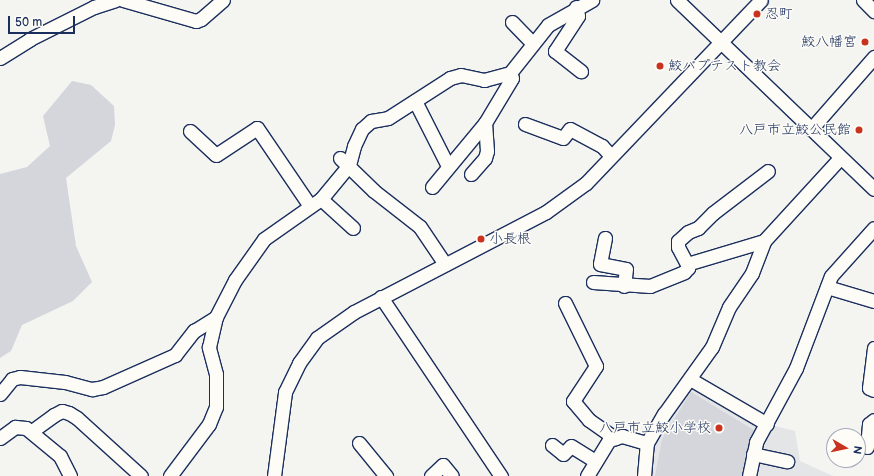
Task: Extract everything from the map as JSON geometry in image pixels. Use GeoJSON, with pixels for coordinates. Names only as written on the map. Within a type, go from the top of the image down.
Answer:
{"type":"FeatureCollection","features":[{"type":"Feature","properties":{"kind":"street"},"geometry":{"type":"LineString","coordinates":[[0,58],[30,39],[94,7],[115,0]]}},
{"type":"Feature","properties":{"kind":"street"},"geometry":{"type":"LineString","coordinates":[[123,0],[196,21],[201,19],[223,0]]}},
{"type":"Feature","properties":{"kind":"street"},"geometry":{"type":"LineString","coordinates":[[170,476],[209,424],[216,407],[216,374],[210,347],[216,317],[235,280],[264,239],[315,202],[344,162],[362,129],[371,122],[388,118],[450,78],[461,75],[484,80],[510,73],[548,25],[576,6],[592,0]]}},
{"type":"Feature","properties":{"kind":"street"},"geometry":{"type":"LineString","coordinates":[[677,0],[874,189]]}},
{"type":"Feature","properties":{"kind":"street"},"geometry":{"type":"LineString","coordinates":[[274,476],[285,392],[299,363],[317,338],[354,312],[381,297],[546,212],[586,183],[761,0]]}},
{"type":"Feature","properties":{"kind":"street"},"geometry":{"type":"LineString","coordinates":[[862,0],[874,11]]}},
{"type":"Feature","properties":{"kind":"street"},"geometry":{"type":"LineString","coordinates":[[576,6],[578,16],[554,51],[581,71]]}},
{"type":"Feature","properties":{"kind":"street"},"geometry":{"type":"LineString","coordinates":[[512,22],[533,44]]}},
{"type":"Feature","properties":{"kind":"street"},"geometry":{"type":"LineString","coordinates":[[811,129],[874,57]]}},
{"type":"Feature","properties":{"kind":"street"},"geometry":{"type":"LineString","coordinates":[[432,187],[448,166],[485,124],[512,78],[510,73]]}},
{"type":"Feature","properties":{"kind":"street"},"geometry":{"type":"LineString","coordinates":[[415,101],[448,166]]}},
{"type":"Feature","properties":{"kind":"street"},"geometry":{"type":"LineString","coordinates":[[470,174],[485,158],[487,151],[485,124]]}},
{"type":"Feature","properties":{"kind":"street"},"geometry":{"type":"LineString","coordinates":[[525,124],[562,138],[570,129],[602,146],[611,156]]}},
{"type":"Feature","properties":{"kind":"street"},"geometry":{"type":"LineString","coordinates":[[190,131],[216,156],[257,128],[315,202],[353,228]]}},
{"type":"Feature","properties":{"kind":"street"},"geometry":{"type":"LineString","coordinates":[[644,476],[647,443],[712,348],[730,307],[752,273],[764,241],[840,158]]}},
{"type":"Feature","properties":{"kind":"street"},"geometry":{"type":"LineString","coordinates":[[344,162],[374,192],[420,227],[445,264]]}},
{"type":"Feature","properties":{"kind":"street"},"geometry":{"type":"LineString","coordinates":[[593,282],[624,286],[650,286],[684,272],[688,268],[680,253],[678,241],[688,232],[698,228],[713,213],[768,171]]}},
{"type":"Feature","properties":{"kind":"street"},"geometry":{"type":"LineString","coordinates":[[749,476],[756,442],[796,368],[831,276],[874,228]]}},
{"type":"Feature","properties":{"kind":"street"},"geometry":{"type":"LineString","coordinates":[[605,238],[600,264],[626,269],[624,286]]}},
{"type":"Feature","properties":{"kind":"street"},"geometry":{"type":"LineString","coordinates":[[687,264],[764,241]]}},
{"type":"Feature","properties":{"kind":"street"},"geometry":{"type":"LineString","coordinates":[[827,287],[874,301]]}},
{"type":"Feature","properties":{"kind":"street"},"geometry":{"type":"LineString","coordinates":[[381,297],[501,476]]}},
{"type":"Feature","properties":{"kind":"street"},"geometry":{"type":"LineString","coordinates":[[565,303],[596,366],[573,402],[589,420],[615,438]]}},
{"type":"Feature","properties":{"kind":"street"},"geometry":{"type":"LineString","coordinates":[[0,394],[12,379],[20,377],[65,382],[92,389],[103,387],[175,355],[194,331],[216,317]]}},
{"type":"Feature","properties":{"kind":"street"},"geometry":{"type":"LineString","coordinates":[[874,348],[869,388],[874,390]]}},
{"type":"Feature","properties":{"kind":"street"},"geometry":{"type":"LineString","coordinates":[[690,379],[767,424]]}},
{"type":"Feature","properties":{"kind":"street"},"geometry":{"type":"LineString","coordinates":[[32,431],[62,411],[69,413],[77,418],[141,476]]}},
{"type":"Feature","properties":{"kind":"street"},"geometry":{"type":"LineString","coordinates":[[867,447],[869,424],[874,420]]}},
{"type":"Feature","properties":{"kind":"street"},"geometry":{"type":"LineString","coordinates":[[0,438],[15,427],[32,431],[60,456],[70,476]]}},
{"type":"Feature","properties":{"kind":"street"},"geometry":{"type":"LineString","coordinates":[[587,476],[609,440],[622,436],[647,443]]}},
{"type":"Feature","properties":{"kind":"street"},"geometry":{"type":"LineString","coordinates":[[360,443],[386,476]]}},
{"type":"Feature","properties":{"kind":"street"},"geometry":{"type":"LineString","coordinates":[[552,445],[563,454],[571,446],[595,461]]}},
{"type":"Feature","properties":{"kind":"street"},"geometry":{"type":"LineString","coordinates":[[753,454],[787,461]]}},
{"type":"Feature","properties":{"kind":"street"},"geometry":{"type":"LineString","coordinates":[[431,476],[443,465],[452,476]]}},
{"type":"Feature","properties":{"kind":"shaded area"},"geometry":{"type":"Polygon","coordinates":[[[72,81],[91,85],[114,106],[115,125],[111,141],[66,178],[76,246],[92,282],[73,301],[22,325],[11,351],[0,358],[0,174],[27,167],[50,146],[43,116],[72,81]]]}},
{"type":"Feature","properties":{"kind":"shaded area","name":"八戸市立鮫小学校"},"geometry":{"type":"Polygon","coordinates":[[[690,379],[767,424],[795,431],[800,461],[833,476],[644,476],[647,443],[690,379]]]}},
{"type":"Feature","properties":{"kind":"shaded area"},"geometry":{"type":"Polygon","coordinates":[[[691,392],[757,432],[745,476],[655,476],[662,439],[691,392]]]}},
{"type":"Feature","properties":{"kind":"place","name":"忍町"},"geometry":{"type":"Point","coordinates":[757,14]}},
{"type":"Feature","properties":{"kind":"place","name":"鮫八幡宮"},"geometry":{"type":"Point","coordinates":[865,42]}},
{"type":"Feature","properties":{"kind":"place","name":"鮫バプテスト教会"},"geometry":{"type":"Point","coordinates":[660,66]}},
{"type":"Feature","properties":{"kind":"place","name":"八戸市立鮫公民館"},"geometry":{"type":"Point","coordinates":[859,130]}},
{"type":"Feature","properties":{"kind":"place","name":"小長根"},"geometry":{"type":"Point","coordinates":[481,239]}},
{"type":"Feature","properties":{"kind":"place","name":"八戸市立鮫小学校"},"geometry":{"type":"Point","coordinates":[719,428]}}]}
